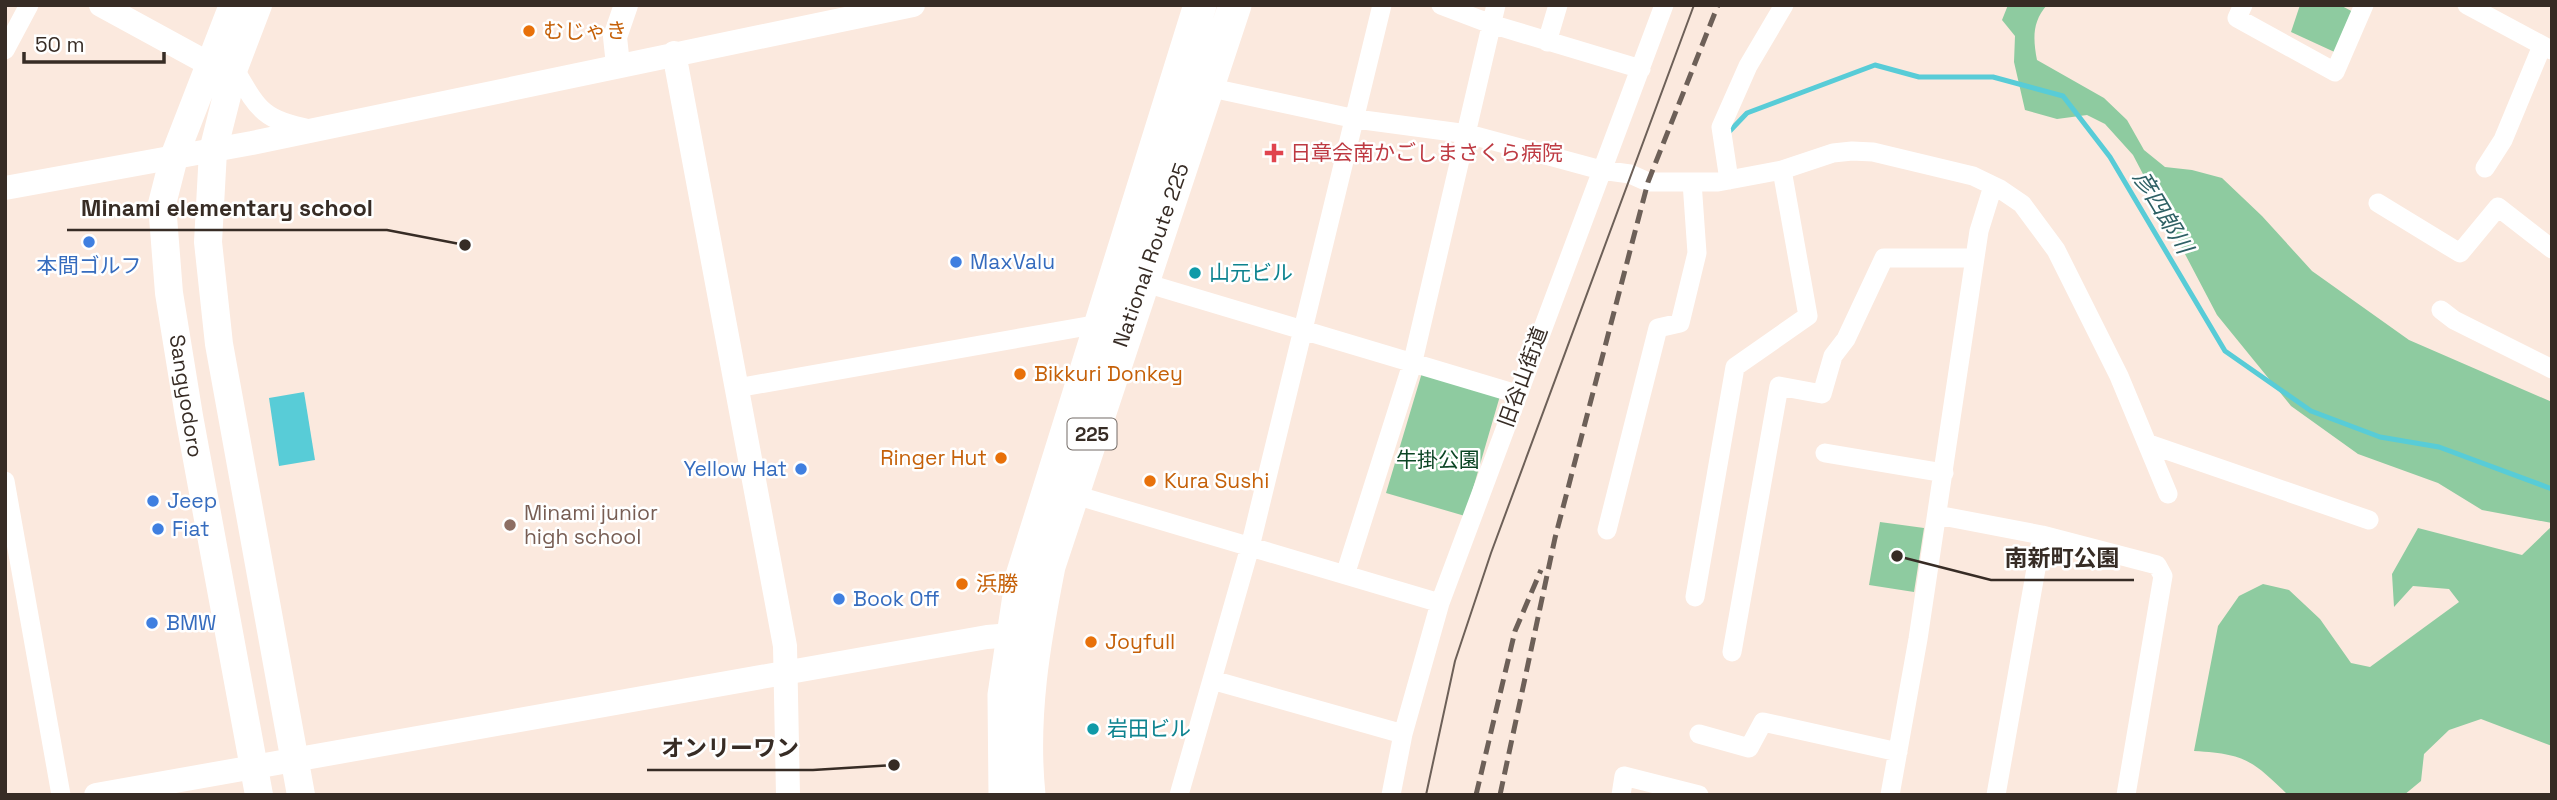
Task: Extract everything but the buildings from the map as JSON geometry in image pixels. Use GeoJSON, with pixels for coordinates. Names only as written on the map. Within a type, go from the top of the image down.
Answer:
{"type":"FeatureCollection","features":[{"type":"Feature","properties":{"kind":"highway","name":"National Route 225"},"geometry":{"type":"LineString","coordinates":[[1028,794],[1027,717],[1032,657],[1049,566],[1235,5]]}},
{"type":"Feature","properties":{"kind":"highway","name":"National Route 225"},"geometry":{"type":"LineString","coordinates":[[1028,794],[1004,695],[1022,576],[1177,80],[1195,12]]}},
{"type":"Feature","properties":{"kind":"main road","name":"Sangyodoro"},"geometry":{"type":"LineString","coordinates":[[233,5],[222,67],[213,151],[208,242],[219,344],[301,795]]}},
{"type":"Feature","properties":{"kind":"main road","name":"Sangyodoro"},"geometry":{"type":"LineString","coordinates":[[258,5],[174,157],[162,204],[169,293],[212,552],[259,795]]}},
{"type":"Feature","properties":{"kind":"street"},"geometry":{"type":"LineString","coordinates":[[5,50],[29,5]]}},
{"type":"Feature","properties":{"kind":"street"},"geometry":{"type":"LineString","coordinates":[[101,5],[222,67],[272,120],[315,130]]}},
{"type":"Feature","properties":{"kind":"street"},"geometry":{"type":"LineString","coordinates":[[618,65],[615,37],[626,5]]}},
{"type":"Feature","properties":{"kind":"street"},"geometry":{"type":"LineString","coordinates":[[5,188],[213,151],[913,5]]}},
{"type":"Feature","properties":{"kind":"street"},"geometry":{"type":"LineString","coordinates":[[1179,795],[1250,547],[1382,5]]}},
{"type":"Feature","properties":{"kind":"street"},"geometry":{"type":"LineString","coordinates":[[1441,5],[1493,15],[1547,42],[1641,69]]}},
{"type":"Feature","properties":{"kind":"street"},"geometry":{"type":"LineString","coordinates":[[1547,42],[1558,5]]}},
{"type":"Feature","properties":{"kind":"street","name":"旧谷山街道"},"geometry":{"type":"LineString","coordinates":[[1391,795],[1403,734],[1440,603],[1664,5]]}},
{"type":"Feature","properties":{"kind":"street"},"geometry":{"type":"LineString","coordinates":[[1729,180],[1721,127],[1748,66],[1784,5]]}},
{"type":"Feature","properties":{"kind":"street"},"geometry":{"type":"LineString","coordinates":[[2243,5],[2237,19],[2335,72],[2364,5]]}},
{"type":"Feature","properties":{"kind":"street"},"geometry":{"type":"LineString","coordinates":[[2467,5],[2547,49],[2503,140],[2485,168]]}},
{"type":"Feature","properties":{"kind":"street"},"geometry":{"type":"LineString","coordinates":[[1345,575],[1413,361],[1468,134],[1493,15]]}},
{"type":"Feature","properties":{"kind":"street"},"geometry":{"type":"LineString","coordinates":[[674,53],[785,646],[788,795]]}},
{"type":"Feature","properties":{"kind":"street"},"geometry":{"type":"LineString","coordinates":[[1177,80],[1356,118],[1468,134],[1601,170],[1630,174],[1648,181],[1729,180],[1782,170],[1833,153],[1873,152],[1944,167],[1993,186],[2022,204],[2056,250],[2119,376],[2168,494]]}},
{"type":"Feature","properties":{"kind":"street"},"geometry":{"type":"LineString","coordinates":[[1695,597],[1735,367],[1808,316],[1782,170]]}},
{"type":"Feature","properties":{"kind":"street"},"geometry":{"type":"LineString","coordinates":[[1607,530],[1658,328],[1681,323],[1698,253],[1692,182]]}},
{"type":"Feature","properties":{"kind":"street"},"geometry":{"type":"LineString","coordinates":[[1890,795],[1944,473],[1979,231],[1993,186]]}},
{"type":"Feature","properties":{"kind":"street"},"geometry":{"type":"LineString","coordinates":[[2378,204],[2460,253],[2498,207],[2552,249]]}},
{"type":"Feature","properties":{"kind":"street"},"geometry":{"type":"LineString","coordinates":[[1732,652],[1779,386],[1822,394],[1833,356],[1846,339],[1884,258],[1975,258]]}},
{"type":"Feature","properties":{"kind":"street"},"geometry":{"type":"LineString","coordinates":[[1142,282],[1517,394]]}},
{"type":"Feature","properties":{"kind":"street"},"geometry":{"type":"LineString","coordinates":[[2441,310],[2454,320],[2552,369]]}},
{"type":"Feature","properties":{"kind":"street"},"geometry":{"type":"LineString","coordinates":[[737,388],[1099,324]]}},
{"type":"Feature","properties":{"kind":"street"},"geometry":{"type":"LineString","coordinates":[[2149,444],[2369,520]]}},
{"type":"Feature","properties":{"kind":"street"},"geometry":{"type":"LineString","coordinates":[[1825,453],[1944,473]]}},
{"type":"Feature","properties":{"kind":"street"},"geometry":{"type":"LineString","coordinates":[[5,481],[61,795]]}},
{"type":"Feature","properties":{"kind":"street"},"geometry":{"type":"LineString","coordinates":[[1072,494],[1440,603]]}},
{"type":"Feature","properties":{"kind":"street"},"geometry":{"type":"LineString","coordinates":[[1937,515],[2042,535],[2157,565],[2163,576],[2126,795]]}},
{"type":"Feature","properties":{"kind":"street"},"geometry":{"type":"LineString","coordinates":[[1996,795],[2042,535]]}},
{"type":"Feature","properties":{"kind":"street"},"geometry":{"type":"LineString","coordinates":[[96,795],[786,672],[1012,635]]}},
{"type":"Feature","properties":{"kind":"street"},"geometry":{"type":"LineString","coordinates":[[1212,680],[1403,734]]}},
{"type":"Feature","properties":{"kind":"street"},"geometry":{"type":"LineString","coordinates":[[1699,734],[1749,748],[1763,722],[1898,752]]}},
{"type":"Feature","properties":{"kind":"street"},"geometry":{"type":"LineString","coordinates":[[1621,795],[1624,776],[1699,795]]}},
{"type":"Feature","properties":{"kind":"green space"},"geometry":{"type":"Polygon","coordinates":[[[2008,5],[2047,5],[2035,31],[2037,60],[2104,98],[2127,120],[2144,150],[2165,167],[2192,170],[2222,178],[2262,216],[2312,271],[2409,340],[2552,402],[2552,523],[2482,510],[2438,483],[2358,454],[2291,406],[2217,315],[2133,155],[2105,124],[2087,115],[2057,119],[2025,110],[2014,62],[2015,36],[2002,20],[2008,5]]]}},
{"type":"Feature","properties":{"kind":"green space"},"geometry":{"type":"Polygon","coordinates":[[[2300,5],[2340,5],[2357,14],[2341,55],[2291,32],[2300,5]]]}},
{"type":"Feature","properties":{"kind":"green space","name":"牛掛公園"},"geometry":{"type":"Polygon","coordinates":[[[1424,366],[1502,389],[1465,516],[1386,493],[1424,366]]]}},
{"type":"Feature","properties":{"kind":"green space"},"geometry":{"type":"Polygon","coordinates":[[[1880,522],[1924,528],[1914,592],[1869,585],[1880,522]]]}},
{"type":"Feature","properties":{"kind":"green space"},"geometry":{"type":"Polygon","coordinates":[[[2552,526],[2552,746],[2481,719],[2449,730],[2424,754],[2421,781],[2404,795],[2288,795],[2247,761],[2225,754],[2194,751],[2218,626],[2239,596],[2263,584],[2289,590],[2320,619],[2351,663],[2370,667],[2459,602],[2449,589],[2413,586],[2394,607],[2392,574],[2418,528],[2522,555],[2552,526]]]}},
{"type":"Feature","properties":{"kind":"water"},"geometry":{"type":"Polygon","coordinates":[[[304,392],[315,460],[279,466],[269,398],[304,392]]]}},
{"type":"Feature","properties":{"kind":"waterway","name":"彦四郎川"},"geometry":{"type":"LineString","coordinates":[[1727,134],[1747,113],[1875,65],[1919,77],[1993,77],[2063,96],[2110,157],[2225,351],[2311,411],[2380,437],[2439,447],[2552,489]]}},
{"type":"Feature","properties":{"kind":"tram line"},"geometry":{"type":"LineString","coordinates":[[1426,795],[1455,661],[1491,553],[1694,5]]}},
{"type":"Feature","properties":{"kind":"railway"},"geometry":{"type":"LineString","coordinates":[[1500,795],[1555,538],[1648,182],[1718,5]]}},
{"type":"Feature","properties":{"kind":"railway"},"geometry":{"type":"LineString","coordinates":[[1476,795],[1515,631],[1541,570]]}},
{"type":"Feature","properties":{"kind":"place","name":"むじゃき"},"geometry":{"type":"Point","coordinates":[529,31]}},
{"type":"Feature","properties":{"kind":"place","name":"日章会南かごしまさくら病院"},"geometry":{"type":"Point","coordinates":[1274,153]}},
{"type":"Feature","properties":{"kind":"place","name":"本間ゴルフ"},"geometry":{"type":"Point","coordinates":[89,242]}},
{"type":"Feature","properties":{"kind":"place","name":"Minami elementary school"},"geometry":{"type":"Point","coordinates":[465,245]}},
{"type":"Feature","properties":{"kind":"place","name":"MaxValu"},"geometry":{"type":"Point","coordinates":[956,262]}},
{"type":"Feature","properties":{"kind":"place","name":"山元ビル"},"geometry":{"type":"Point","coordinates":[1195,273]}},
{"type":"Feature","properties":{"kind":"place","name":"Bikkuri Donkey"},"geometry":{"type":"Point","coordinates":[1020,374]}},
{"type":"Feature","properties":{"kind":"place","name":"Ringer Hut"},"geometry":{"type":"Point","coordinates":[1001,458]}},
{"type":"Feature","properties":{"kind":"place","name":"Yellow Hat"},"geometry":{"type":"Point","coordinates":[801,469]}},
{"type":"Feature","properties":{"kind":"place","name":"Kura Sushi"},"geometry":{"type":"Point","coordinates":[1150,481]}},
{"type":"Feature","properties":{"kind":"place","name":"Jeep"},"geometry":{"type":"Point","coordinates":[153,501]}},
{"type":"Feature","properties":{"kind":"place","name":"Minami junior high school"},"geometry":{"type":"Point","coordinates":[510,525]}},
{"type":"Feature","properties":{"kind":"place","name":"Fiat"},"geometry":{"type":"Point","coordinates":[158,529]}},
{"type":"Feature","properties":{"kind":"place","name":"南新町公園"},"geometry":{"type":"Point","coordinates":[1897,556]}},
{"type":"Feature","properties":{"kind":"place","name":"浜勝"},"geometry":{"type":"Point","coordinates":[962,584]}},
{"type":"Feature","properties":{"kind":"place","name":"Book Off"},"geometry":{"type":"Point","coordinates":[839,599]}},
{"type":"Feature","properties":{"kind":"place","name":"BMW"},"geometry":{"type":"Point","coordinates":[152,623]}},
{"type":"Feature","properties":{"kind":"place","name":"Joyfull"},"geometry":{"type":"Point","coordinates":[1091,642]}},
{"type":"Feature","properties":{"kind":"place","name":"岩田ビル"},"geometry":{"type":"Point","coordinates":[1093,729]}},
{"type":"Feature","properties":{"kind":"place","name":"オンリーワン"},"geometry":{"type":"Point","coordinates":[894,765]}}]}
